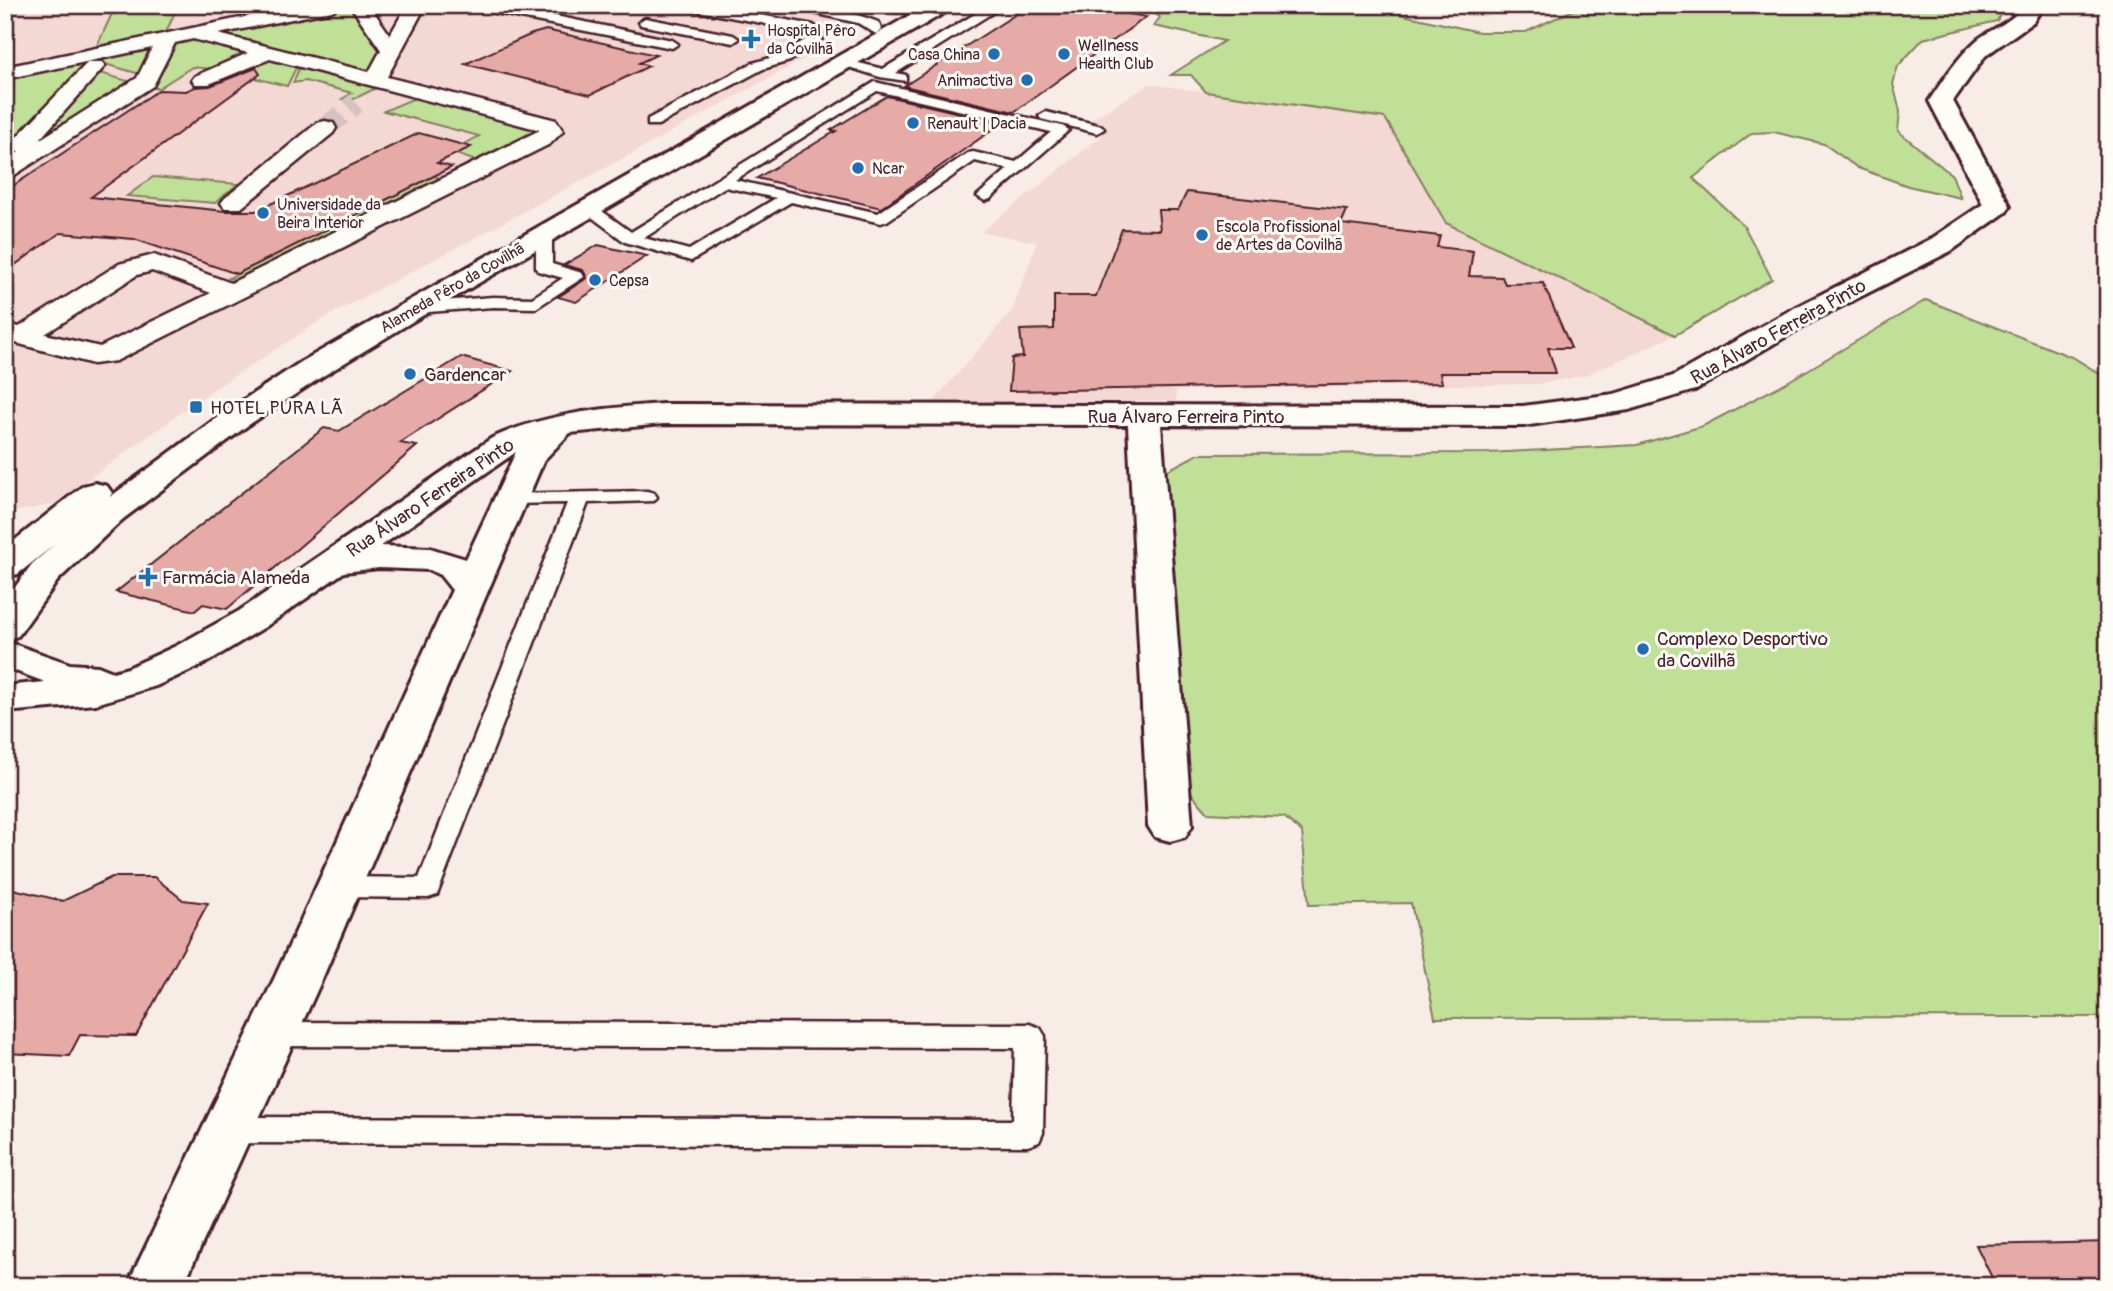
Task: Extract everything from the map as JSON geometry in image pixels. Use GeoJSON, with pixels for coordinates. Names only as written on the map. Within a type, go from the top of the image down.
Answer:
{"type":"FeatureCollection","features":[{"type":"Feature","properties":{"kind":"street"},"geometry":{"type":"LineString","coordinates":[[5,73],[77,61],[89,54],[167,38],[198,28],[332,5]]}},
{"type":"Feature","properties":{"kind":"street"},"geometry":{"type":"LineString","coordinates":[[359,5],[392,51]]}},
{"type":"Feature","properties":{"kind":"street"},"geometry":{"type":"LineString","coordinates":[[378,87],[392,51],[417,5]]}},
{"type":"Feature","properties":{"kind":"street","name":"Alameda Pêro da Covilhã"},"geometry":{"type":"LineString","coordinates":[[5,628],[45,572],[111,512],[236,419],[312,369],[416,307],[944,5]]}},
{"type":"Feature","properties":{"kind":"street","name":"Rua Álvaro Ferreira Pinto"},"geometry":{"type":"LineString","coordinates":[[5,698],[96,691],[142,677],[190,655],[243,624],[504,445],[531,431],[559,424],[599,418],[663,414],[1523,416],[1618,403],[1685,383],[1804,314],[1941,244],[1997,206],[1941,101],[1969,60],[1987,42],[2030,16],[2034,5]]}},
{"type":"Feature","properties":{"kind":"street","name":"Alameda Pêro da Covilhã"},"geometry":{"type":"LineString","coordinates":[[5,566],[117,476],[205,412],[285,361],[916,7]]}},
{"type":"Feature","properties":{"kind":"street"},"geometry":{"type":"LineString","coordinates":[[14,333],[93,356],[106,355],[542,139],[552,131],[548,125],[378,87],[198,28]]}},
{"type":"Feature","properties":{"kind":"street"},"geometry":{"type":"LineString","coordinates":[[5,171],[146,82],[167,38]]}},
{"type":"Feature","properties":{"kind":"street"},"geometry":{"type":"LineString","coordinates":[[202,80],[269,52]]}},
{"type":"Feature","properties":{"kind":"street"},"geometry":{"type":"LineString","coordinates":[[77,61],[146,82]]}},
{"type":"Feature","properties":{"kind":"street"},"geometry":{"type":"LineString","coordinates":[[5,163],[77,61]]}},
{"type":"Feature","properties":{"kind":"street"},"geometry":{"type":"LineString","coordinates":[[233,203],[325,128]]}},
{"type":"Feature","properties":{"kind":"street"},"geometry":{"type":"LineString","coordinates":[[14,333],[128,269],[154,263],[232,292]]}},
{"type":"Feature","properties":{"kind":"street"},"geometry":{"type":"LineString","coordinates":[[1144,416],[1170,826]]}},
{"type":"Feature","properties":{"kind":"street"},"geometry":{"type":"LineString","coordinates":[[155,1286],[273,1034],[529,457],[559,424]]}},
{"type":"Feature","properties":{"kind":"street"},"geometry":{"type":"LineString","coordinates":[[326,567],[354,557],[427,559],[453,566],[470,589]]}},
{"type":"Feature","properties":{"kind":"street","name":"Rua Álvaro Ferreira Pinto"},"geometry":{"type":"LineString","coordinates":[[5,653],[65,676],[91,680],[142,677]]}},
{"type":"Feature","properties":{"kind":"lane"},"geometry":{"type":"LineString","coordinates":[[496,5],[495,9],[672,44]]}},
{"type":"Feature","properties":{"kind":"lane"},"geometry":{"type":"LineString","coordinates":[[653,122],[758,66],[785,58],[816,39],[817,32],[813,29],[688,5]]}},
{"type":"Feature","properties":{"kind":"lane"},"geometry":{"type":"LineString","coordinates":[[785,5],[861,20],[874,25],[876,30]]}},
{"type":"Feature","properties":{"kind":"lane"},"geometry":{"type":"LineString","coordinates":[[863,5],[916,7]]}},
{"type":"Feature","properties":{"kind":"lane"},"geometry":{"type":"LineString","coordinates":[[886,74],[999,5]]}},
{"type":"Feature","properties":{"kind":"lane"},"geometry":{"type":"LineString","coordinates":[[631,20],[733,39]]}},
{"type":"Feature","properties":{"kind":"lane"},"geometry":{"type":"LineString","coordinates":[[833,69],[886,74],[1097,129]]}},
{"type":"Feature","properties":{"kind":"lane"},"geometry":{"type":"LineString","coordinates":[[833,69],[874,86],[1062,130],[985,196]]}},
{"type":"Feature","properties":{"kind":"lane"},"geometry":{"type":"LineString","coordinates":[[631,239],[874,86]]}},
{"type":"Feature","properties":{"kind":"lane"},"geometry":{"type":"LineString","coordinates":[[724,182],[881,218],[973,156],[1019,167]]}},
{"type":"Feature","properties":{"kind":"lane"},"geometry":{"type":"LineString","coordinates":[[589,209],[631,239],[691,256],[789,197]]}},
{"type":"Feature","properties":{"kind":"lane"},"geometry":{"type":"LineString","coordinates":[[416,307],[493,302],[536,303],[576,278],[544,267],[544,235]]}},
{"type":"Feature","properties":{"kind":"lane"},"geometry":{"type":"LineString","coordinates":[[339,887],[428,888],[580,497]]}},
{"type":"Feature","properties":{"kind":"lane"},"geometry":{"type":"LineString","coordinates":[[511,498],[647,497]]}},
{"type":"Feature","properties":{"kind":"lane"},"geometry":{"type":"LineString","coordinates":[[228,1130],[1028,1133],[1030,1036],[273,1034]]}},
{"type":"Feature","properties":{"kind":"shaded area","name":"Universidade da Beira Interior"},"geometry":{"type":"Polygon","coordinates":[[[5,5],[882,5],[831,34],[831,44],[321,320],[211,391],[54,504],[5,514],[5,5]]]}},
{"type":"Feature","properties":{"kind":"shaded area"},"geometry":{"type":"Polygon","coordinates":[[[1150,84],[1385,117],[1446,223],[1675,335],[1586,375],[1539,384],[1176,390],[1176,401],[933,402],[1012,311],[1037,242],[981,232],[1102,136],[1076,129],[1150,84]]]}},
{"type":"Feature","properties":{"kind":"green space"},"geometry":{"type":"Polygon","coordinates":[[[116,5],[178,5],[165,35],[95,50],[116,5]]]}},
{"type":"Feature","properties":{"kind":"green space"},"geometry":{"type":"Polygon","coordinates":[[[339,5],[355,5],[385,51],[371,71],[220,33],[339,5]]]}},
{"type":"Feature","properties":{"kind":"green space"},"geometry":{"type":"Polygon","coordinates":[[[1143,5],[1221,5],[1222,10],[1386,11],[1479,32],[1526,32],[1584,5],[2005,5],[1997,21],[1923,39],[1898,66],[1893,84],[1900,111],[1898,131],[1952,175],[1961,198],[1908,186],[1858,168],[1824,144],[1774,132],[1752,133],[1693,178],[1744,226],[1772,279],[1675,335],[1446,223],[1385,118],[1206,92],[1191,75],[1171,75],[1224,41],[1154,26],[1160,17],[1143,5]]]}},
{"type":"Feature","properties":{"kind":"green space"},"geometry":{"type":"Polygon","coordinates":[[[188,37],[250,52],[220,70],[192,67],[159,88],[149,88],[155,84],[175,39],[188,37]]]}},
{"type":"Feature","properties":{"kind":"green space"},"geometry":{"type":"Polygon","coordinates":[[[164,40],[147,76],[91,60],[164,40]]]}},
{"type":"Feature","properties":{"kind":"green space"},"geometry":{"type":"Polygon","coordinates":[[[265,57],[298,64],[287,86],[235,73],[221,81],[212,79],[265,57]]]}},
{"type":"Feature","properties":{"kind":"green space"},"geometry":{"type":"Polygon","coordinates":[[[72,64],[86,69],[21,139],[5,138],[5,76],[72,64]]]}},
{"type":"Feature","properties":{"kind":"green space"},"geometry":{"type":"Polygon","coordinates":[[[300,66],[380,86],[350,101],[342,99],[352,93],[305,81],[293,83],[300,66]]]}},
{"type":"Feature","properties":{"kind":"green space"},"geometry":{"type":"Polygon","coordinates":[[[97,72],[131,82],[28,150],[97,72]]]}},
{"type":"Feature","properties":{"kind":"green space"},"geometry":{"type":"Polygon","coordinates":[[[417,97],[538,128],[528,138],[476,161],[456,154],[462,145],[479,136],[384,111],[417,97]]]}},
{"type":"Feature","properties":{"kind":"green space"},"geometry":{"type":"Polygon","coordinates":[[[434,176],[443,179],[241,281],[229,278],[434,176]]]}},
{"type":"Feature","properties":{"kind":"green space"},"geometry":{"type":"Polygon","coordinates":[[[153,177],[238,184],[215,203],[127,196],[153,177]]]}},
{"type":"Feature","properties":{"kind":"green space","name":"Complexo Desportivo da Covilhã"},"geometry":{"type":"Polygon","coordinates":[[[1926,300],[2074,358],[2108,379],[2108,1017],[1435,1018],[1411,903],[1309,905],[1302,832],[1284,817],[1208,813],[1191,793],[1164,505],[1164,472],[1198,454],[1488,453],[1637,445],[1703,426],[1789,381],[1926,300]]]}},
{"type":"Feature","properties":{"kind":"building"},"geometry":{"type":"Polygon","coordinates":[[[1030,5],[1081,5],[1146,17],[1014,112],[904,86],[1030,5]]]}},
{"type":"Feature","properties":{"kind":"building"},"geometry":{"type":"Polygon","coordinates":[[[546,30],[656,55],[639,63],[649,66],[590,95],[465,64],[546,30]]]}},
{"type":"Feature","properties":{"kind":"building"},"geometry":{"type":"Polygon","coordinates":[[[256,68],[260,74],[91,197],[225,211],[256,211],[419,133],[471,147],[437,163],[452,167],[237,274],[134,239],[60,233],[5,272],[5,191],[159,90],[186,91],[210,86],[256,68]]]}},
{"type":"Feature","properties":{"kind":"building"},"geometry":{"type":"Polygon","coordinates":[[[887,96],[1002,123],[881,208],[757,178],[836,131],[831,130],[887,96]]]}},
{"type":"Feature","properties":{"kind":"building"},"geometry":{"type":"Polygon","coordinates":[[[1187,192],[1347,210],[1341,224],[1440,236],[1437,247],[1473,251],[1469,276],[1502,277],[1505,284],[1543,283],[1571,348],[1548,348],[1556,373],[1440,373],[1442,383],[1009,391],[1012,358],[1023,357],[1020,330],[1054,329],[1054,296],[1096,296],[1122,229],[1160,230],[1158,210],[1178,210],[1187,192]]]}},
{"type":"Feature","properties":{"kind":"building"},"geometry":{"type":"Polygon","coordinates":[[[598,245],[647,256],[576,302],[558,297],[587,278],[583,270],[564,265],[598,245]]]}},
{"type":"Feature","properties":{"kind":"building"},"geometry":{"type":"Polygon","coordinates":[[[461,357],[512,371],[400,443],[417,446],[227,609],[203,604],[195,611],[116,592],[324,428],[339,431],[461,357]]]}},
{"type":"Feature","properties":{"kind":"building"},"geometry":{"type":"Polygon","coordinates":[[[112,877],[154,877],[183,900],[208,903],[136,1036],[80,1035],[69,1056],[5,1053],[5,887],[63,901],[112,877]]]}},
{"type":"Feature","properties":{"kind":"building"},"geometry":{"type":"Polygon","coordinates":[[[2108,1242],[2108,1286],[1996,1286],[1976,1245],[2108,1242]]]}},
{"type":"Feature","properties":{"kind":"tunnel"},"geometry":{"type":"LineString","coordinates":[[325,128],[356,103]]}},
{"type":"Feature","properties":{"kind":"place","name":"Hospital Pêro da Covilhã"},"geometry":{"type":"Point","coordinates":[751,39]}},
{"type":"Feature","properties":{"kind":"place","name":"Casa China"},"geometry":{"type":"Point","coordinates":[994,54]}},
{"type":"Feature","properties":{"kind":"place","name":"Wellness Health Club"},"geometry":{"type":"Point","coordinates":[1064,54]}},
{"type":"Feature","properties":{"kind":"place","name":"Animactiva"},"geometry":{"type":"Point","coordinates":[1027,80]}},
{"type":"Feature","properties":{"kind":"place","name":"Renault | Dacia"},"geometry":{"type":"Point","coordinates":[913,123]}},
{"type":"Feature","properties":{"kind":"place","name":"Ncar"},"geometry":{"type":"Point","coordinates":[858,168]}},
{"type":"Feature","properties":{"kind":"place","name":"Universidade da Beira Interior"},"geometry":{"type":"Point","coordinates":[263,213]}},
{"type":"Feature","properties":{"kind":"place","name":"Escola Profissional de Artes da Covilhã"},"geometry":{"type":"Point","coordinates":[1202,235]}},
{"type":"Feature","properties":{"kind":"place","name":"Cepsa"},"geometry":{"type":"Point","coordinates":[595,280]}},
{"type":"Feature","properties":{"kind":"place","name":"Gardencar"},"geometry":{"type":"Point","coordinates":[410,374]}},
{"type":"Feature","properties":{"kind":"place","name":"HOTEL PURA LÃ"},"geometry":{"type":"Point","coordinates":[196,407]}},
{"type":"Feature","properties":{"kind":"place","name":"Farmácia Alameda"},"geometry":{"type":"Point","coordinates":[148,577]}},
{"type":"Feature","properties":{"kind":"place","name":"Complexo Desportivo da Covilhã"},"geometry":{"type":"Point","coordinates":[1643,649]}}]}
